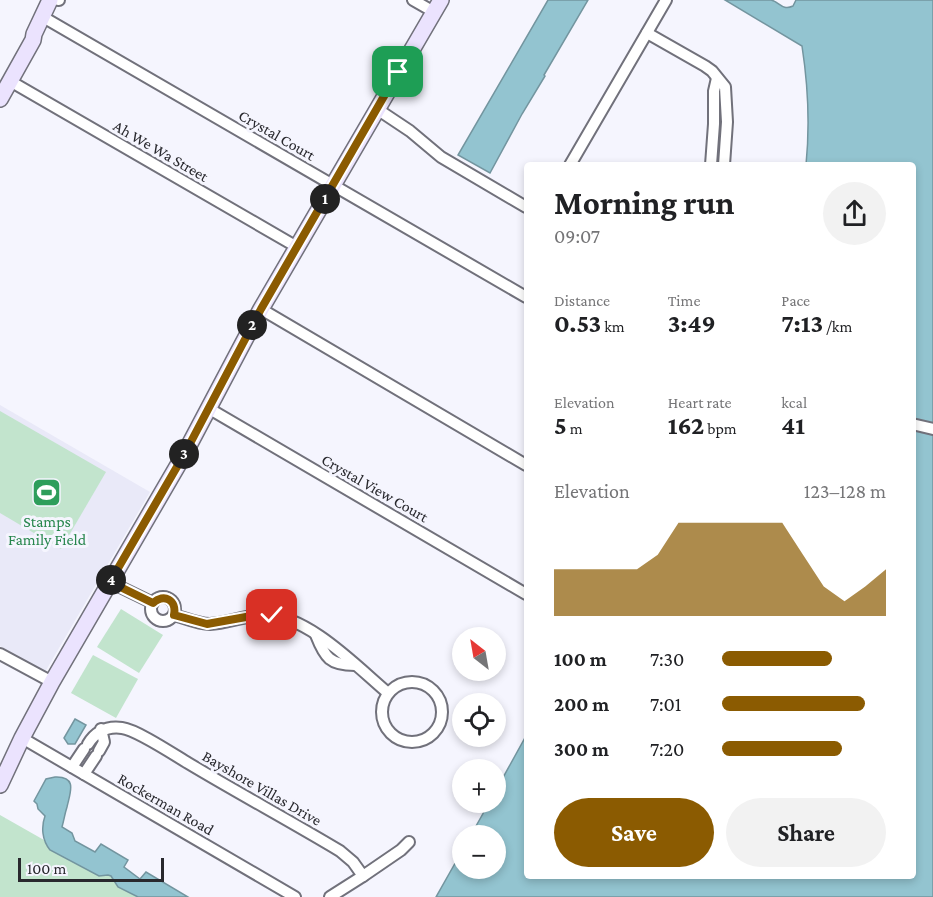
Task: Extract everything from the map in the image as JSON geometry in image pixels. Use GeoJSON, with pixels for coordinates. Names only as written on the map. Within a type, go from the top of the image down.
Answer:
{"type":"FeatureCollection","features":[{"type":"Feature","properties":{"kind":"main road"},"geometry":{"type":"LineString","coordinates":[[46,19],[50,0]]}},
{"type":"Feature","properties":{"kind":"main road"},"geometry":{"type":"LineString","coordinates":[[0,99],[33,40],[34,34],[59,0]]}},
{"type":"Feature","properties":{"kind":"main road"},"geometry":{"type":"LineString","coordinates":[[0,785],[52,682],[185,453],[261,309],[437,6]]}},
{"type":"Feature","properties":{"kind":"street"},"geometry":{"type":"LineString","coordinates":[[413,0],[437,6]]}},
{"type":"Feature","properties":{"kind":"street"},"geometry":{"type":"LineString","coordinates":[[572,162],[666,0]]}},
{"type":"Feature","properties":{"kind":"street","name":"Crystal Court"},"geometry":{"type":"LineString","coordinates":[[46,19],[524,296]]}},
{"type":"Feature","properties":{"kind":"street"},"geometry":{"type":"LineString","coordinates":[[647,33],[705,66],[725,87],[727,122],[724,162]]}},
{"type":"Feature","properties":{"kind":"street"},"geometry":{"type":"LineString","coordinates":[[711,162],[714,91],[717,78]]}},
{"type":"Feature","properties":{"kind":"street","name":"Ah We Wa Street"},"geometry":{"type":"LineString","coordinates":[[10,81],[297,247]]}},
{"type":"Feature","properties":{"kind":"street"},"geometry":{"type":"LineString","coordinates":[[377,109],[410,131],[441,157],[524,206]]}},
{"type":"Feature","properties":{"kind":"street"},"geometry":{"type":"LineString","coordinates":[[261,309],[524,464]]}},
{"type":"Feature","properties":{"kind":"street","name":"Crystal View Court"},"geometry":{"type":"LineString","coordinates":[[208,408],[524,593]]}},
{"type":"Feature","properties":{"kind":"street"},"geometry":{"type":"LineString","coordinates":[[916,425],[933,429]]}},
{"type":"Feature","properties":{"kind":"street"},"geometry":{"type":"LineString","coordinates":[[110,582],[153,603]]}},
{"type":"Feature","properties":{"kind":"street"},"geometry":{"type":"LineString","coordinates":[[161,598],[168,599],[175,607],[174,615],[169,620],[159,620],[152,613],[153,603],[161,598]]}},
{"type":"Feature","properties":{"kind":"street"},"geometry":{"type":"LineString","coordinates":[[174,615],[207,624],[272,615],[296,623],[325,639],[388,693]]}},
{"type":"Feature","properties":{"kind":"street"},"geometry":{"type":"LineString","coordinates":[[0,654],[52,682]]}},
{"type":"Feature","properties":{"kind":"street"},"geometry":{"type":"LineString","coordinates":[[415,682],[427,686],[436,694],[441,705],[441,716],[437,727],[429,736],[419,741],[397,738],[386,726],[382,716],[383,704],[388,693],[403,683],[415,682]]}},
{"type":"Feature","properties":{"kind":"street"},"geometry":{"type":"LineString","coordinates":[[72,767],[93,735],[101,729],[104,742],[84,774]]}},
{"type":"Feature","properties":{"kind":"street","name":"Bayshore Villas Drive"},"geometry":{"type":"LineString","coordinates":[[101,729],[125,729],[165,750],[340,851],[353,862],[363,876]]}},
{"type":"Feature","properties":{"kind":"street","name":"Rockerman Road"},"geometry":{"type":"LineString","coordinates":[[22,738],[295,897]]}},
{"type":"Feature","properties":{"kind":"street"},"geometry":{"type":"LineString","coordinates":[[330,897],[401,850],[409,842]]}},
{"type":"Feature","properties":{"kind":"shaded area"},"geometry":{"type":"Polygon","coordinates":[[[0,405],[150,492],[45,672],[0,646],[0,405]]]}},
{"type":"Feature","properties":{"kind":"green space","name":"Stamps Family Field"},"geometry":{"type":"Polygon","coordinates":[[[0,411],[106,472],[61,549],[0,513],[0,411]]]}},
{"type":"Feature","properties":{"kind":"green space"},"geometry":{"type":"Polygon","coordinates":[[[121,609],[163,635],[139,673],[97,647],[121,609]]]}},
{"type":"Feature","properties":{"kind":"green space"},"geometry":{"type":"Polygon","coordinates":[[[93,655],[138,679],[116,718],[71,693],[93,655]]]}},
{"type":"Feature","properties":{"kind":"green space"},"geometry":{"type":"Polygon","coordinates":[[[0,815],[44,840],[47,846],[111,876],[118,887],[138,897],[0,897],[0,815]]]}},
{"type":"Feature","properties":{"kind":"water"},"geometry":{"type":"Polygon","coordinates":[[[548,0],[588,0],[490,173],[458,155],[548,0]]]}},
{"type":"Feature","properties":{"kind":"water"},"geometry":{"type":"Polygon","coordinates":[[[725,0],[771,0],[784,7],[789,7],[793,6],[796,0],[933,0],[933,897],[436,897],[452,869],[452,879],[506,879],[506,825],[477,825],[483,813],[506,813],[506,772],[524,740],[524,879],[916,879],[916,162],[806,162],[808,105],[802,46],[725,0]]]}},
{"type":"Feature","properties":{"kind":"water"},"geometry":{"type":"Polygon","coordinates":[[[75,719],[86,725],[75,744],[68,744],[64,738],[75,719]]]}},
{"type":"Feature","properties":{"kind":"water"},"geometry":{"type":"Polygon","coordinates":[[[62,777],[70,782],[71,791],[62,827],[72,833],[75,841],[95,852],[101,844],[128,860],[124,867],[140,879],[146,872],[188,897],[138,897],[118,887],[111,876],[99,876],[50,850],[43,833],[45,816],[34,801],[46,779],[62,777]]]}},
{"type":"Feature","properties":{"kind":"place","name":"Stamps Family Field"},"geometry":{"type":"Point","coordinates":[47,493]}},
{"type":"Feature","properties":{"kind":"route"},"geometry":{"type":"LineString","coordinates":[[272,615],[246,617],[213,624],[201,623],[174,615],[175,607],[168,599],[161,598],[153,603],[110,582],[185,453],[261,309],[398,72]]}}]}
